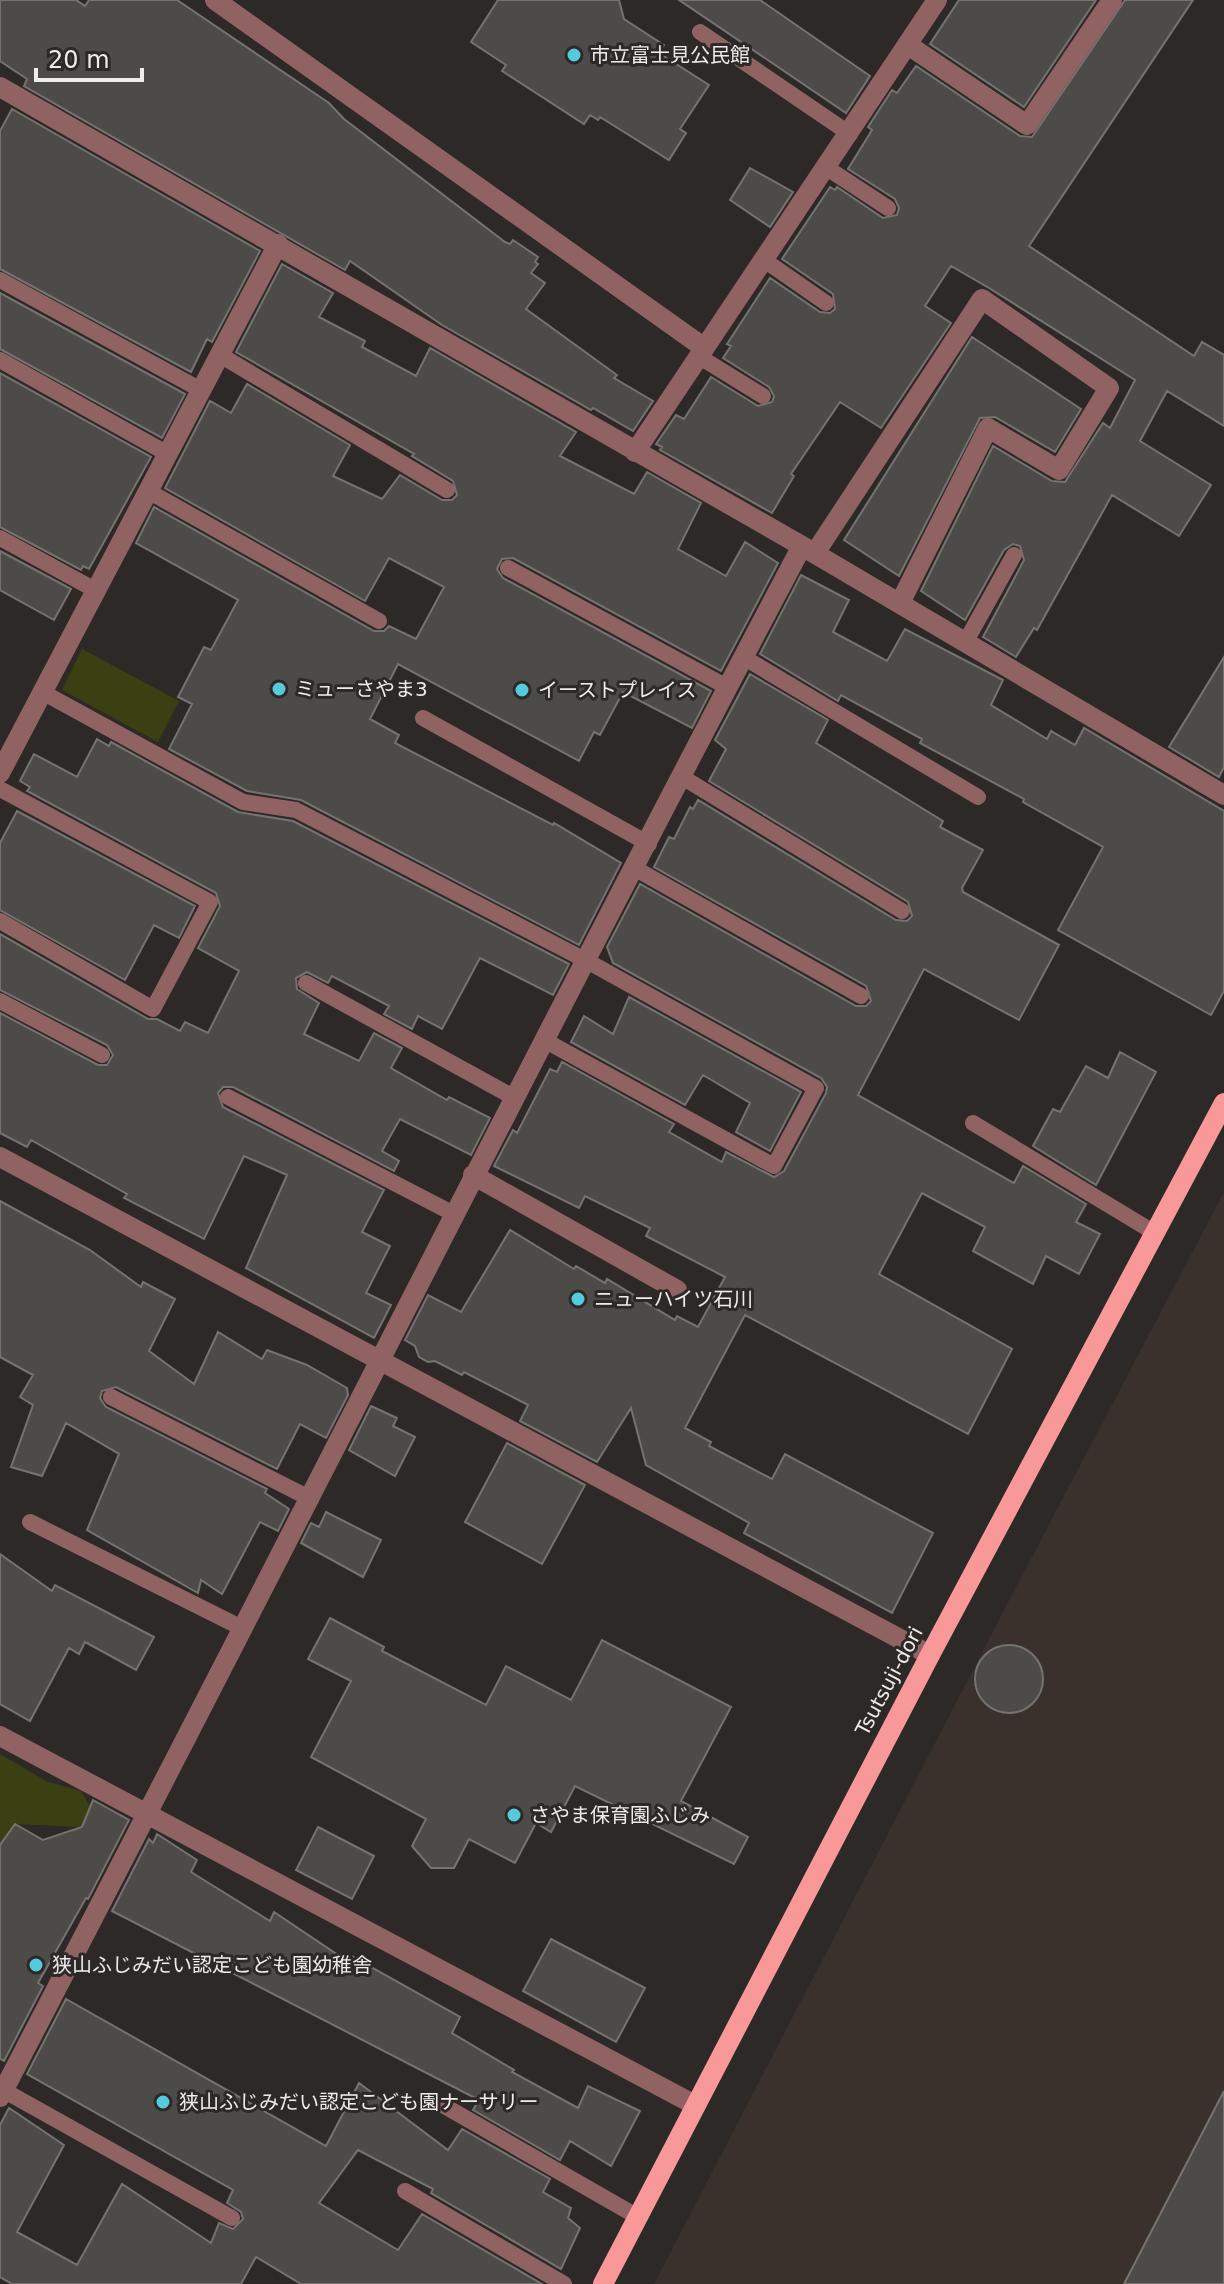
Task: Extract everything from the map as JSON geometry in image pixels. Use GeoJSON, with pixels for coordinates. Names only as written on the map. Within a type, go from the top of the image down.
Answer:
{"type":"FeatureCollection","features":[{"type":"Feature","properties":{"kind":"main road","name":"Tsutsuji-dori"},"geometry":{"type":"LineString","coordinates":[[603,2284],[930,1655],[1224,1103]]}},
{"type":"Feature","properties":{"kind":"street"},"geometry":{"type":"LineString","coordinates":[[215,0],[700,352]]}},
{"type":"Feature","properties":{"kind":"street"},"geometry":{"type":"LineString","coordinates":[[635,452],[937,0]]}},
{"type":"Feature","properties":{"kind":"street"},"geometry":{"type":"LineString","coordinates":[[908,45],[1027,125],[1112,0]]}},
{"type":"Feature","properties":{"kind":"street"},"geometry":{"type":"LineString","coordinates":[[0,87],[809,550],[1224,795]]}},
{"type":"Feature","properties":{"kind":"street"},"geometry":{"type":"LineString","coordinates":[[0,773],[278,244]]}},
{"type":"Feature","properties":{"kind":"street"},"geometry":{"type":"LineString","coordinates":[[2,2094],[311,1499],[473,1175],[636,869],[743,657],[809,550],[982,299],[1109,388],[1059,470],[988,428],[900,603]]}},
{"type":"Feature","properties":{"kind":"street"},"geometry":{"type":"LineString","coordinates":[[0,1157],[381,1358],[930,1655]]}},
{"type":"Feature","properties":{"kind":"street"},"geometry":{"type":"LineString","coordinates":[[473,1175],[677,1290]]}},
{"type":"Feature","properties":{"kind":"street"},"geometry":{"type":"LineString","coordinates":[[0,1736],[695,2105]]}},
{"type":"Feature","properties":{"kind":"lane"},"geometry":{"type":"LineString","coordinates":[[700,32],[850,134]]}},
{"type":"Feature","properties":{"kind":"lane"},"geometry":{"type":"LineString","coordinates":[[827,168],[888,208]]}},
{"type":"Feature","properties":{"kind":"lane"},"geometry":{"type":"LineString","coordinates":[[764,260],[826,303]]}},
{"type":"Feature","properties":{"kind":"lane"},"geometry":{"type":"LineString","coordinates":[[0,280],[201,390]]}},
{"type":"Feature","properties":{"kind":"lane"},"geometry":{"type":"LineString","coordinates":[[700,352],[763,396]]}},
{"type":"Feature","properties":{"kind":"lane"},"geometry":{"type":"LineString","coordinates":[[220,355],[447,490]]}},
{"type":"Feature","properties":{"kind":"lane"},"geometry":{"type":"LineString","coordinates":[[0,360],[168,454]]}},
{"type":"Feature","properties":{"kind":"lane"},"geometry":{"type":"LineString","coordinates":[[148,491],[379,621]]}},
{"type":"Feature","properties":{"kind":"lane"},"geometry":{"type":"LineString","coordinates":[[0,538],[97,591]]}},
{"type":"Feature","properties":{"kind":"lane"},"geometry":{"type":"LineString","coordinates":[[966,641],[1014,555]]}},
{"type":"Feature","properties":{"kind":"lane"},"geometry":{"type":"LineString","coordinates":[[508,568],[727,687]]}},
{"type":"Feature","properties":{"kind":"lane"},"geometry":{"type":"LineString","coordinates":[[743,657],[978,797]]}},
{"type":"Feature","properties":{"kind":"lane"},"geometry":{"type":"LineString","coordinates":[[44,693],[243,802],[296,810],[587,961],[816,1088],[774,1166],[544,1040]]}},
{"type":"Feature","properties":{"kind":"lane"},"geometry":{"type":"LineString","coordinates":[[423,718],[649,844]]}},
{"type":"Feature","properties":{"kind":"lane"},"geometry":{"type":"LineString","coordinates":[[682,777],[902,911]]}},
{"type":"Feature","properties":{"kind":"lane"},"geometry":{"type":"LineString","coordinates":[[0,789],[210,902],[153,1009],[0,921]]}},
{"type":"Feature","properties":{"kind":"lane"},"geometry":{"type":"LineString","coordinates":[[636,869],[861,996]]}},
{"type":"Feature","properties":{"kind":"lane"},"geometry":{"type":"LineString","coordinates":[[306,983],[515,1098]]}},
{"type":"Feature","properties":{"kind":"lane"},"geometry":{"type":"LineString","coordinates":[[0,1001],[102,1055]]}},
{"type":"Feature","properties":{"kind":"lane"},"geometry":{"type":"LineString","coordinates":[[228,1097],[454,1214]]}},
{"type":"Feature","properties":{"kind":"lane"},"geometry":{"type":"LineString","coordinates":[[973,1123],[1155,1233]]}},
{"type":"Feature","properties":{"kind":"lane"},"geometry":{"type":"LineString","coordinates":[[111,1397],[311,1499]]}},
{"type":"Feature","properties":{"kind":"lane"},"geometry":{"type":"LineString","coordinates":[[30,1522],[242,1628]]}},
{"type":"Feature","properties":{"kind":"lane"},"geometry":{"type":"LineString","coordinates":[[2,2094],[232,2218]]}},
{"type":"Feature","properties":{"kind":"lane"},"geometry":{"type":"LineString","coordinates":[[441,2104],[638,2217]]}},
{"type":"Feature","properties":{"kind":"lane"},"geometry":{"type":"LineString","coordinates":[[405,2191],[564,2284]]}},
{"type":"Feature","properties":{"kind":"shaded area"},"geometry":{"type":"Polygon","coordinates":[[[1224,1192],[1224,2284],[654,2284],[1015,1589],[1224,1192]]]}},
{"type":"Feature","properties":{"kind":"green space"},"geometry":{"type":"Polygon","coordinates":[[[82,649],[179,701],[158,742],[62,690],[82,649]]]}},
{"type":"Feature","properties":{"kind":"green space"},"geometry":{"type":"Polygon","coordinates":[[[0,1754],[48,1782],[81,1791],[90,1806],[82,1827],[15,1824],[0,1845],[0,1754]]]}},
{"type":"Feature","properties":{"kind":"building"},"geometry":{"type":"Polygon","coordinates":[[[0,0],[76,0],[85,6],[89,0],[177,0],[329,103],[344,119],[505,242],[510,244],[513,240],[538,257],[535,262],[538,264],[531,273],[545,283],[526,309],[617,375],[614,378],[653,401],[633,431],[593,408],[591,410],[442,325],[350,261],[345,270],[24,86],[27,79],[0,61],[0,0]]]}},
{"type":"Feature","properties":{"kind":"building","name":"市立富士見公民館"},"geometry":{"type":"Polygon","coordinates":[[[498,0],[619,0],[624,19],[664,45],[659,53],[709,85],[680,129],[686,133],[669,160],[600,117],[598,120],[590,115],[584,124],[502,71],[506,65],[471,42],[498,0]]]}},
{"type":"Feature","properties":{"kind":"building"},"geometry":{"type":"Polygon","coordinates":[[[679,0],[760,0],[870,76],[846,113],[679,0]]]}},
{"type":"Feature","properties":{"kind":"building"},"geometry":{"type":"Polygon","coordinates":[[[959,0],[1096,0],[1024,107],[930,44],[959,0]]]}},
{"type":"Feature","properties":{"kind":"building"},"geometry":{"type":"Polygon","coordinates":[[[1125,0],[1193,0],[1029,246],[1194,356],[1202,342],[1224,355],[1224,426],[1167,391],[1140,441],[1211,485],[1179,536],[1112,495],[1037,630],[1034,628],[1016,657],[983,637],[1024,560],[1020,546],[1013,544],[1004,550],[965,620],[921,591],[993,446],[1052,481],[1065,482],[1103,423],[1110,428],[1135,380],[989,288],[951,266],[925,306],[951,323],[881,428],[840,402],[791,474],[794,476],[772,513],[660,450],[662,447],[656,444],[676,415],[684,419],[711,377],[758,406],[772,402],[774,396],[769,387],[723,358],[731,346],[727,344],[770,278],[820,312],[830,313],[835,309],[833,294],[782,259],[830,187],[835,190],[837,187],[883,218],[897,215],[899,208],[895,199],[848,169],[872,130],[868,127],[892,90],[897,93],[916,66],[1020,136],[1032,137],[1125,0]]]}},
{"type":"Feature","properties":{"kind":"building"},"geometry":{"type":"Polygon","coordinates":[[[12,109],[260,251],[212,342],[207,339],[191,372],[0,269],[0,131],[12,109]]]}},
{"type":"Feature","properties":{"kind":"building"},"geometry":{"type":"Polygon","coordinates":[[[750,168],[793,192],[770,227],[730,200],[750,168]]]}},
{"type":"Feature","properties":{"kind":"building"},"geometry":{"type":"Polygon","coordinates":[[[282,264],[333,293],[319,317],[365,341],[362,347],[416,376],[430,348],[576,432],[560,456],[634,494],[647,472],[701,503],[678,549],[726,576],[745,542],[778,563],[721,671],[513,558],[502,559],[497,569],[503,578],[711,691],[692,728],[623,692],[600,735],[594,732],[579,761],[398,664],[370,719],[399,735],[395,743],[554,823],[621,863],[579,945],[301,800],[247,791],[169,749],[192,704],[178,697],[204,647],[211,650],[238,600],[136,543],[154,507],[374,631],[384,631],[389,626],[416,639],[444,587],[389,558],[365,601],[165,488],[210,401],[231,413],[247,384],[350,445],[333,476],[382,499],[400,475],[442,500],[452,500],[457,495],[453,481],[412,456],[414,454],[236,352],[282,264]]]}},
{"type":"Feature","properties":{"kind":"building"},"geometry":{"type":"Polygon","coordinates":[[[0,293],[185,394],[162,438],[0,349],[0,293]]]}},
{"type":"Feature","properties":{"kind":"building"},"geometry":{"type":"Polygon","coordinates":[[[972,337],[1081,409],[1055,452],[995,417],[980,418],[899,576],[844,540],[972,337]]]}},
{"type":"Feature","properties":{"kind":"building"},"geometry":{"type":"Polygon","coordinates":[[[0,373],[151,457],[89,569],[83,566],[81,570],[0,527],[0,373]]]}},
{"type":"Feature","properties":{"kind":"building"},"geometry":{"type":"Polygon","coordinates":[[[0,551],[71,589],[54,620],[0,590],[0,551]]]}},
{"type":"Feature","properties":{"kind":"building"},"geometry":{"type":"Polygon","coordinates":[[[801,575],[849,600],[833,632],[887,661],[905,629],[1003,680],[991,705],[1047,739],[1051,731],[1075,745],[1084,728],[1224,811],[1224,991],[1211,1015],[1058,930],[1103,847],[1023,802],[1024,799],[920,743],[922,739],[841,695],[838,701],[760,654],[801,575]]]}},
{"type":"Feature","properties":{"kind":"building"},"geometry":{"type":"Polygon","coordinates":[[[1224,657],[1224,767],[1219,777],[1169,747],[1224,657]]]}},
{"type":"Feature","properties":{"kind":"building"},"geometry":{"type":"Polygon","coordinates":[[[750,674],[828,720],[816,743],[943,821],[940,827],[983,850],[962,888],[963,892],[1059,945],[1019,1020],[924,969],[858,1095],[1014,1183],[1023,1166],[1086,1204],[1076,1222],[1100,1234],[1079,1274],[1046,1256],[1033,1284],[973,1251],[985,1227],[922,1193],[879,1274],[1012,1349],[968,1434],[745,1315],[685,1428],[711,1442],[709,1446],[772,1479],[785,1454],[933,1533],[892,1613],[744,1533],[749,1523],[646,1465],[631,1408],[597,1462],[520,1421],[528,1405],[464,1372],[462,1375],[435,1361],[428,1362],[419,1357],[415,1346],[405,1340],[428,1295],[461,1312],[510,1230],[574,1269],[576,1266],[605,1283],[607,1279],[675,1320],[677,1316],[698,1327],[725,1277],[646,1236],[650,1228],[585,1196],[579,1208],[494,1166],[513,1130],[517,1133],[550,1069],[557,1072],[562,1062],[674,1124],[669,1132],[722,1162],[726,1152],[774,1177],[784,1171],[826,1093],[827,1087],[821,1078],[613,963],[607,947],[640,884],[856,1006],[866,1006],[871,1001],[866,986],[654,867],[669,837],[674,839],[690,807],[693,809],[698,800],[896,920],[907,921],[912,916],[908,902],[709,781],[726,749],[715,740],[750,674]]]}},
{"type":"Feature","properties":{"kind":"building"},"geometry":{"type":"Polygon","coordinates":[[[97,739],[109,746],[111,742],[238,812],[293,821],[569,964],[553,995],[480,958],[442,1029],[418,1016],[412,1029],[384,1014],[389,1006],[332,976],[328,983],[307,972],[296,978],[297,989],[319,1003],[304,1034],[359,1061],[374,1033],[402,1048],[391,1068],[447,1100],[449,1097],[490,1118],[471,1155],[400,1119],[382,1151],[399,1161],[394,1171],[233,1087],[223,1087],[218,1093],[223,1107],[384,1190],[362,1232],[390,1246],[366,1293],[391,1305],[374,1338],[246,1268],[287,1175],[244,1156],[204,1239],[124,1198],[127,1194],[31,1140],[27,1147],[0,1133],[0,1013],[98,1065],[107,1065],[113,1055],[107,1045],[0,990],[0,934],[148,1019],[157,1019],[180,1031],[185,1022],[208,1033],[239,971],[198,948],[220,906],[216,893],[27,791],[30,787],[20,781],[34,754],[77,777],[97,739]]]}},
{"type":"Feature","properties":{"kind":"building"},"geometry":{"type":"Polygon","coordinates":[[[17,811],[195,906],[179,938],[154,925],[125,980],[0,910],[0,843],[17,811]]]}},
{"type":"Feature","properties":{"kind":"building"},"geometry":{"type":"Polygon","coordinates":[[[629,997],[801,1092],[770,1151],[736,1132],[750,1103],[703,1075],[685,1105],[571,1042],[584,1016],[613,1034],[629,997]]]}},
{"type":"Feature","properties":{"kind":"building"},"geometry":{"type":"Polygon","coordinates":[[[1120,1052],[1156,1072],[1096,1185],[1033,1146],[1053,1109],[1060,1112],[1086,1066],[1108,1078],[1120,1052]]]}},
{"type":"Feature","properties":{"kind":"building"},"geometry":{"type":"Polygon","coordinates":[[[0,1201],[90,1250],[141,1287],[143,1282],[175,1299],[149,1351],[194,1384],[218,1332],[262,1359],[267,1350],[307,1365],[347,1388],[348,1395],[326,1438],[300,1424],[277,1469],[116,1387],[102,1391],[100,1398],[106,1407],[267,1489],[265,1493],[289,1509],[278,1531],[260,1522],[222,1594],[201,1580],[198,1593],[87,1530],[119,1454],[66,1423],[42,1476],[11,1467],[33,1405],[20,1397],[33,1375],[0,1357],[0,1201]]]}},
{"type":"Feature","properties":{"kind":"building"},"geometry":{"type":"Polygon","coordinates":[[[371,1406],[397,1418],[393,1426],[415,1437],[395,1476],[349,1450],[371,1406]]]}},
{"type":"Feature","properties":{"kind":"building"},"geometry":{"type":"Polygon","coordinates":[[[507,1443],[585,1485],[542,1564],[465,1522],[507,1443]]]}},
{"type":"Feature","properties":{"kind":"building"},"geometry":{"type":"Polygon","coordinates":[[[326,1512],[381,1540],[363,1577],[301,1543],[311,1523],[319,1527],[326,1512]]]}},
{"type":"Feature","properties":{"kind":"building"},"geometry":{"type":"Polygon","coordinates":[[[0,1554],[52,1591],[55,1585],[154,1637],[136,1670],[85,1642],[79,1654],[69,1648],[30,1721],[0,1704],[0,1554]]]}},
{"type":"Feature","properties":{"kind":"building"},"geometry":{"type":"Polygon","coordinates":[[[330,1618],[384,1647],[382,1651],[486,1705],[506,1666],[571,1700],[602,1640],[731,1707],[681,1801],[748,1837],[734,1864],[575,1786],[551,1832],[536,1823],[515,1863],[469,1839],[454,1868],[431,1868],[412,1846],[426,1819],[311,1757],[351,1681],[308,1659],[330,1618]]]}},
{"type":"Feature","properties":{"kind":"building"},"geometry":{"type":"Polygon","coordinates":[[[1009,1645],[1033,1655],[1043,1679],[1033,1703],[1009,1713],[985,1703],[975,1679],[985,1655],[1009,1645]]]}},
{"type":"Feature","properties":{"kind":"building","name":"狭山ふじみだい認定こども園幼稚舎"},"geometry":{"type":"Polygon","coordinates":[[[93,1800],[129,1820],[88,1899],[38,1983],[43,1986],[4,2061],[0,2059],[0,1845],[15,1824],[43,1840],[82,1827],[93,1800]]]}},
{"type":"Feature","properties":{"kind":"building"},"geometry":{"type":"Polygon","coordinates":[[[318,1827],[374,1856],[352,1899],[296,1870],[318,1827]]]}},
{"type":"Feature","properties":{"kind":"building"},"geometry":{"type":"Polygon","coordinates":[[[157,1834],[197,1860],[191,1872],[270,1921],[274,1912],[350,1963],[353,1957],[460,2017],[452,2033],[514,2070],[512,2072],[578,2108],[588,2086],[640,2111],[611,2166],[570,2141],[560,2160],[473,2110],[479,2100],[112,1911],[149,1839],[153,1843],[157,1834]]]}},
{"type":"Feature","properties":{"kind":"building"},"geometry":{"type":"Polygon","coordinates":[[[551,1939],[645,1988],[616,2042],[523,1991],[551,1939]]]}},
{"type":"Feature","properties":{"kind":"building"},"geometry":{"type":"Polygon","coordinates":[[[66,1999],[326,2146],[359,2083],[448,2150],[462,2129],[550,2179],[543,2192],[571,2208],[568,2218],[580,2228],[561,2269],[431,2193],[433,2189],[358,2150],[319,2203],[398,2250],[422,2214],[542,2284],[301,2284],[256,2257],[241,2284],[12,2284],[0,2277],[0,2125],[9,2108],[64,2145],[17,2232],[77,2265],[122,2184],[211,2243],[219,2223],[233,2229],[243,2219],[241,2212],[227,2203],[233,2190],[27,2074],[66,1999]]]}},
{"type":"Feature","properties":{"kind":"building"},"geometry":{"type":"Polygon","coordinates":[[[1224,2091],[1224,2284],[1124,2284],[1224,2091]]]}},
{"type":"Feature","properties":{"kind":"place","name":"市立富士見公民館"},"geometry":{"type":"Point","coordinates":[574,55]}},
{"type":"Feature","properties":{"kind":"place","name":"ミューさやま3"},"geometry":{"type":"Point","coordinates":[279,689]}},
{"type":"Feature","properties":{"kind":"place","name":"イーストプレイス"},"geometry":{"type":"Point","coordinates":[522,690]}},
{"type":"Feature","properties":{"kind":"place","name":"ニューハイツ石川"},"geometry":{"type":"Point","coordinates":[578,1299]}},
{"type":"Feature","properties":{"kind":"place","name":"さやま保育園ふじみ"},"geometry":{"type":"Point","coordinates":[514,1815]}},
{"type":"Feature","properties":{"kind":"place","name":"狭山ふじみだい認定こども園幼稚舎"},"geometry":{"type":"Point","coordinates":[36,1965]}},
{"type":"Feature","properties":{"kind":"place","name":"狭山ふじみだい認定こども園ナーサリー"},"geometry":{"type":"Point","coordinates":[163,2102]}}]}
